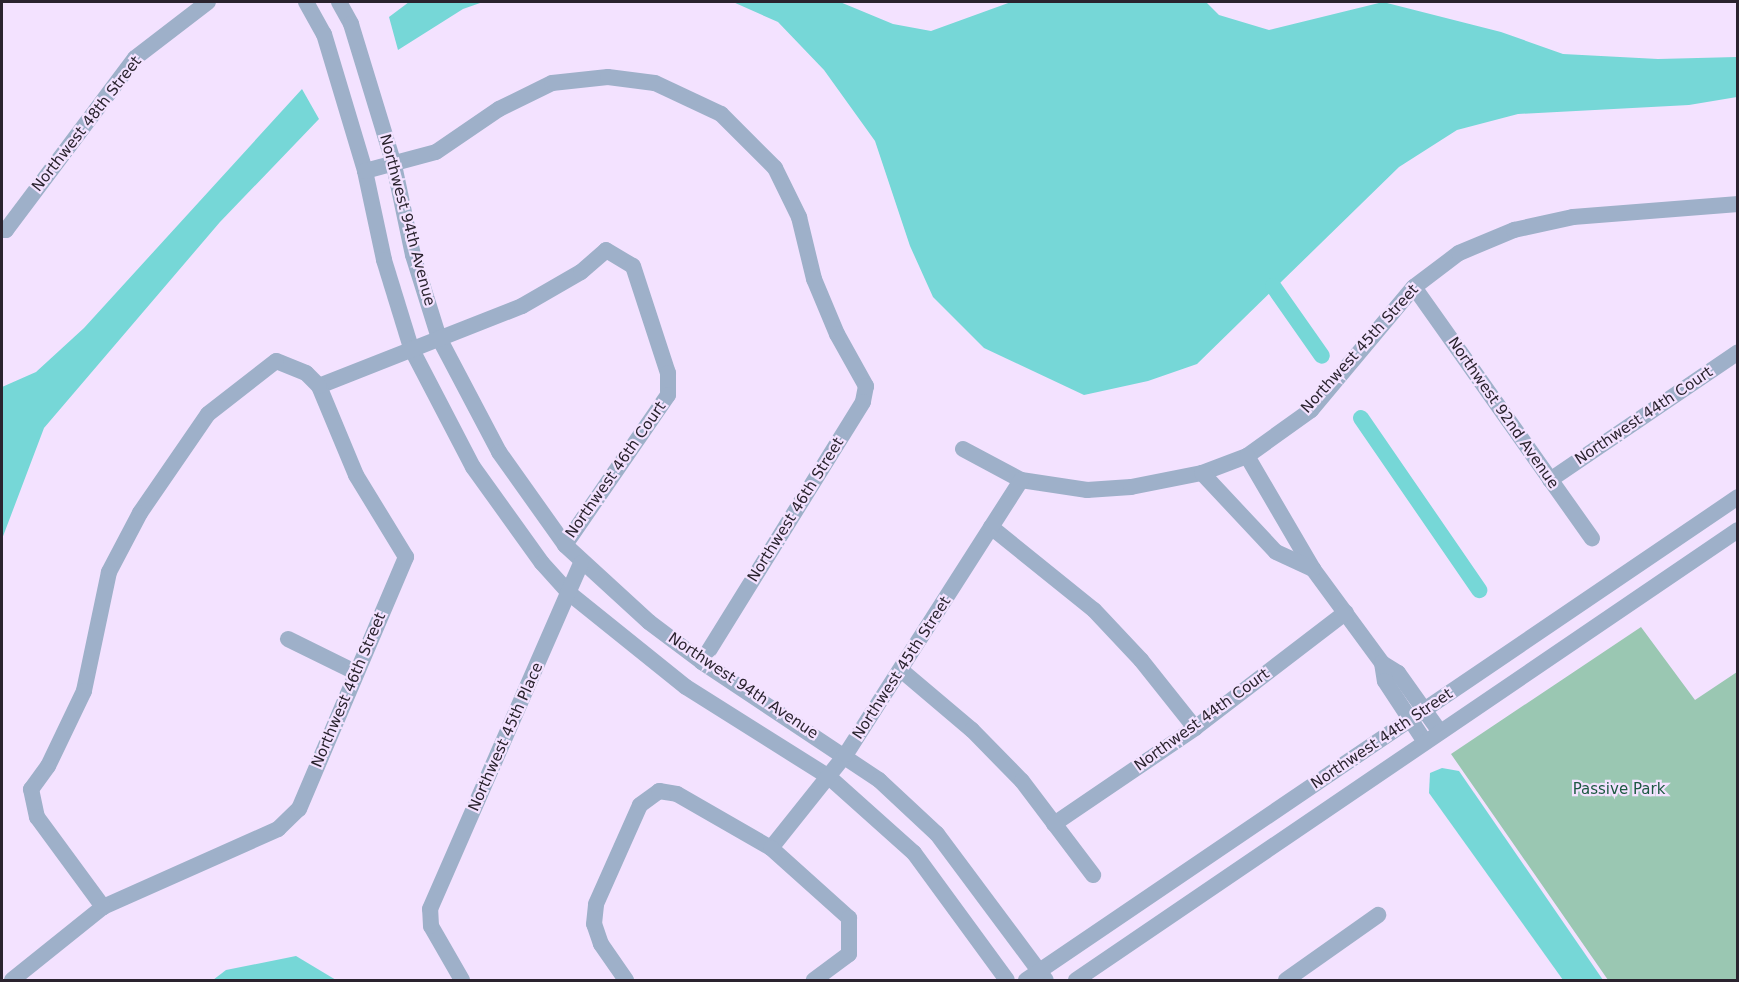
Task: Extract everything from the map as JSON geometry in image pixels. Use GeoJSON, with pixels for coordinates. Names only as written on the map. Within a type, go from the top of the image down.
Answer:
{"type":"FeatureCollection","features":[{"type":"Feature","properties":{"kind":"street","name":"Northwest 48th Street"},"geometry":{"type":"LineString","coordinates":[[2,230],[6,230],[135,58],[208,2]]}},
{"type":"Feature","properties":{"kind":"street","name":"Northwest 94th Avenue"},"geometry":{"type":"LineString","coordinates":[[306,2],[324,34],[365,171],[384,260],[411,348],[473,467],[542,563],[569,593],[686,687],[829,777],[914,853],[1007,981]]}},
{"type":"Feature","properties":{"kind":"street","name":"Northwest 94th Avenue"},"geometry":{"type":"LineString","coordinates":[[339,2],[351,24],[394,165],[413,255],[439,338],[499,452],[565,545],[581,564],[702,662],[846,754],[937,834],[1036,978]]}},
{"type":"Feature","properties":{"kind":"street","name":"Northwest 46th Street"},"geometry":{"type":"LineString","coordinates":[[394,165],[436,152],[499,109],[552,83],[608,76],[656,83],[721,114],[775,168],[800,217],[814,279],[832,323],[866,386],[863,402],[702,662]]}},
{"type":"Feature","properties":{"kind":"street"},"geometry":{"type":"LineString","coordinates":[[365,171],[394,165]]}},
{"type":"Feature","properties":{"kind":"street","name":"Northwest 45th Street"},"geometry":{"type":"LineString","coordinates":[[963,448],[1021,480],[1087,490],[1131,487],[1202,473],[1246,456],[1311,410],[1414,287],[1459,253],[1514,230],[1573,217],[1737,204]]}},
{"type":"Feature","properties":{"kind":"street","name":"Northwest 46th Court"},"geometry":{"type":"LineString","coordinates":[[439,338],[522,306],[581,272],[606,250],[633,266],[668,372],[668,395],[565,545]]}},
{"type":"Feature","properties":{"kind":"street","name":"Northwest 92nd Avenue"},"geometry":{"type":"LineString","coordinates":[[1414,287],[1592,538]]}},
{"type":"Feature","properties":{"kind":"street"},"geometry":{"type":"LineString","coordinates":[[103,907],[37,817],[31,789],[48,766],[84,691],[109,572],[140,513],[208,414],[276,361],[306,373],[319,386],[439,338]]}},
{"type":"Feature","properties":{"kind":"street","name":"Northwest 44th Court"},"geometry":{"type":"LineString","coordinates":[[1550,480],[1737,352]]}},
{"type":"Feature","properties":{"kind":"street","name":"Northwest 46th Street"},"geometry":{"type":"LineString","coordinates":[[12,981],[103,907],[278,829],[299,809],[355,672],[406,557],[356,476],[319,386]]}},
{"type":"Feature","properties":{"kind":"street"},"geometry":{"type":"LineString","coordinates":[[1246,456],[1313,569],[1382,663],[1398,673],[1440,732]]}},
{"type":"Feature","properties":{"kind":"street"},"geometry":{"type":"LineString","coordinates":[[1202,473],[1276,552],[1313,569]]}},
{"type":"Feature","properties":{"kind":"street","name":"Northwest 45th Street"},"geometry":{"type":"LineString","coordinates":[[771,848],[846,754],[1021,480]]}},
{"type":"Feature","properties":{"kind":"street","name":"Northwest 44th Street"},"geometry":{"type":"LineString","coordinates":[[1036,978],[1737,497]]}},
{"type":"Feature","properties":{"kind":"street"},"geometry":{"type":"LineString","coordinates":[[991,527],[1094,610],[1141,660],[1195,728]]}},
{"type":"Feature","properties":{"kind":"street","name":"Northwest 44th Street"},"geometry":{"type":"LineString","coordinates":[[1076,981],[1737,530]]}},
{"type":"Feature","properties":{"kind":"street","name":"Northwest 45th Place"},"geometry":{"type":"LineString","coordinates":[[462,981],[431,926],[430,909],[581,564]]}},
{"type":"Feature","properties":{"kind":"street","name":"Northwest 44th Court"},"geometry":{"type":"LineString","coordinates":[[1054,824],[1195,728],[1346,612]]}},
{"type":"Feature","properties":{"kind":"street"},"geometry":{"type":"LineString","coordinates":[[288,639],[355,672]]}},
{"type":"Feature","properties":{"kind":"street"},"geometry":{"type":"LineString","coordinates":[[1382,663],[1385,681],[1425,742]]}},
{"type":"Feature","properties":{"kind":"street"},"geometry":{"type":"LineString","coordinates":[[901,670],[972,730],[1022,781],[1093,875]]}},
{"type":"Feature","properties":{"kind":"street"},"geometry":{"type":"LineString","coordinates":[[626,981],[602,944],[594,924],[597,904],[640,805],[659,791],[677,794],[771,848],[849,918],[849,954],[814,981]]}},
{"type":"Feature","properties":{"kind":"street"},"geometry":{"type":"LineString","coordinates":[[1286,981],[1378,915]]}},
{"type":"Feature","properties":{"kind":"green space","name":"Passive Park"},"geometry":{"type":"Polygon","coordinates":[[[1641,627],[1695,700],[1737,672],[1737,980],[1608,980],[1451,754],[1641,627]]]}},
{"type":"Feature","properties":{"kind":"shaded area"},"geometry":{"type":"Polygon","coordinates":[[[409,2],[483,2],[463,9],[398,50],[389,17],[409,2]]]}},
{"type":"Feature","properties":{"kind":"shaded area"},"geometry":{"type":"Polygon","coordinates":[[[733,2],[840,2],[893,24],[931,31],[1011,2],[1206,2],[1219,15],[1269,30],[1383,2],[1501,32],[1563,54],[1658,59],[1737,57],[1737,97],[1689,105],[1518,114],[1457,130],[1399,167],[1197,364],[1148,381],[1084,395],[984,348],[933,297],[910,246],[875,141],[824,70],[778,22],[733,2]]]}},
{"type":"Feature","properties":{"kind":"shaded area"},"geometry":{"type":"Polygon","coordinates":[[[302,89],[319,119],[220,222],[44,428],[2,539],[2,387],[36,372],[84,328],[302,89]]]}},
{"type":"Feature","properties":{"kind":"shaded area"},"geometry":{"type":"Polygon","coordinates":[[[1442,768],[1459,771],[1603,980],[1563,980],[1429,793],[1430,773],[1442,768]]]}},
{"type":"Feature","properties":{"kind":"shaded area"},"geometry":{"type":"Polygon","coordinates":[[[296,956],[336,980],[213,980],[226,970],[296,956]]]}},
{"type":"Feature","properties":{"kind":"waterway"},"geometry":{"type":"LineString","coordinates":[[1273,286],[1322,356]]}},
{"type":"Feature","properties":{"kind":"waterway"},"geometry":{"type":"LineString","coordinates":[[1361,418],[1479,590]]}}]}
